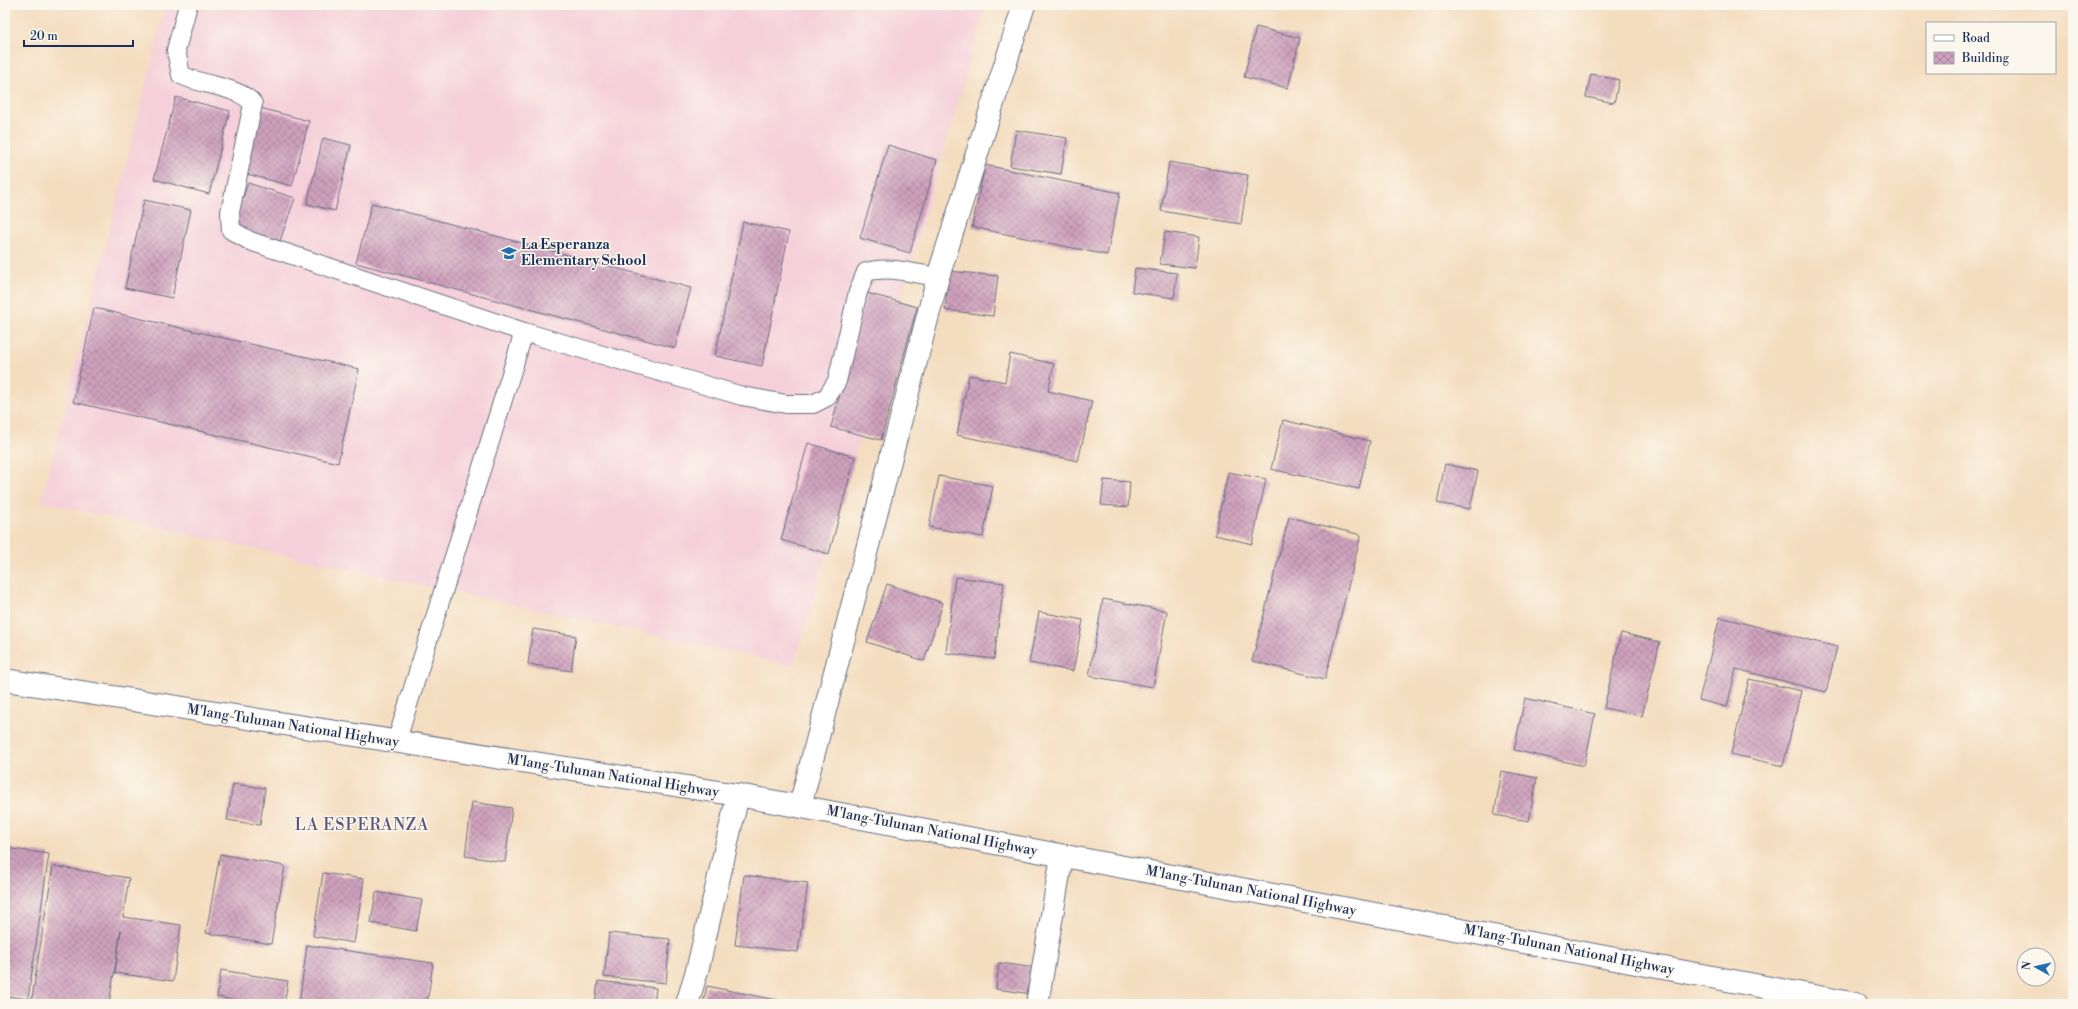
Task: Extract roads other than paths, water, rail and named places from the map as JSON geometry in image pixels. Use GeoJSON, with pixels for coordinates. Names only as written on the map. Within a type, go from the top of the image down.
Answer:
{"type":"FeatureCollection","features":[{"type":"Feature","properties":{"kind":"main road"},"geometry":{"type":"LineString","coordinates":[[800,806],[938,277],[1024,5]]}},
{"type":"Feature","properties":{"kind":"main road","name":"M'lang-Tulunan National Highway"},"geometry":{"type":"LineString","coordinates":[[5,680],[396,743],[738,795],[1856,1004]]}},
{"type":"Feature","properties":{"kind":"main road"},"geometry":{"type":"LineString","coordinates":[[687,1004],[698,967],[738,795]]}},
{"type":"Feature","properties":{"kind":"main road"},"geometry":{"type":"LineString","coordinates":[[1037,1004],[1062,856]]}},
{"type":"Feature","properties":{"kind":"lane"},"geometry":{"type":"LineString","coordinates":[[188,5],[176,50],[181,75],[190,80],[241,94],[249,98],[253,104],[230,212],[231,230],[250,242],[524,332],[742,396],[786,404],[813,404],[826,397],[837,381],[858,292],[866,272],[874,270],[892,270],[938,277]]}},
{"type":"Feature","properties":{"kind":"lane"},"geometry":{"type":"LineString","coordinates":[[396,743],[524,332]]}},
{"type":"Feature","properties":{"kind":"place","name":"La Esperanza Elementary School"},"geometry":{"type":"Point","coordinates":[509,253]}},
{"type":"Feature","properties":{"kind":"district","name":"LA ESPERANZA"},"geometry":{"type":"Point","coordinates":[362,825]}}]}
